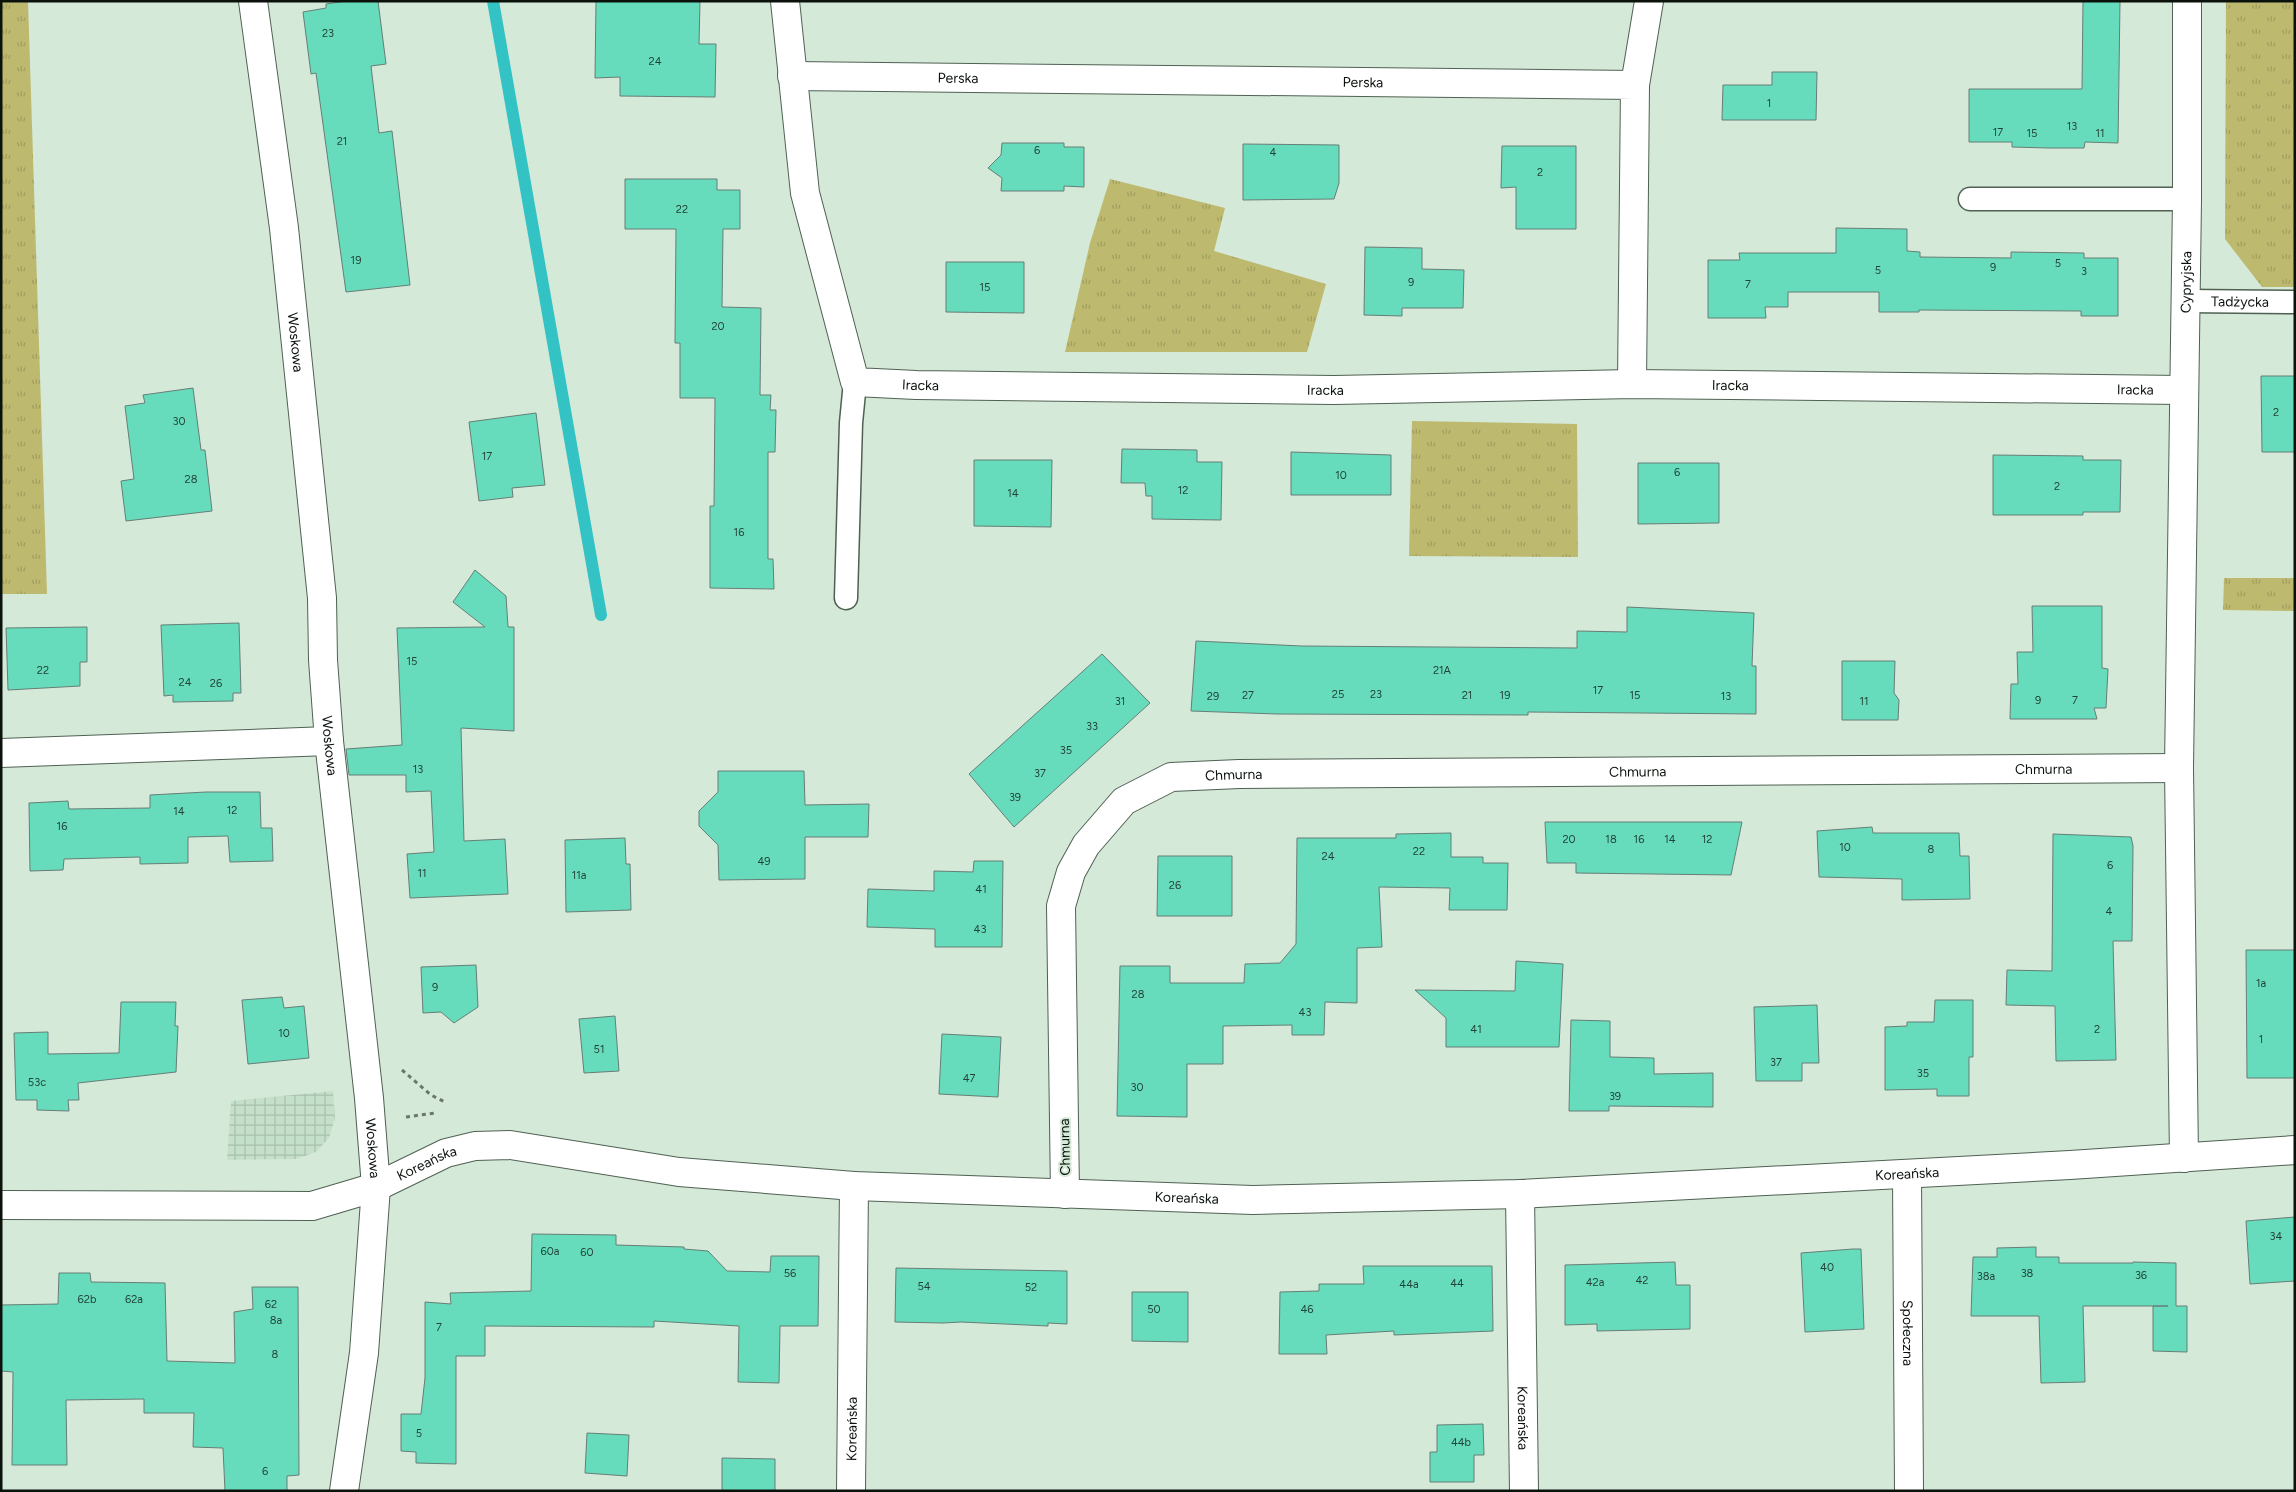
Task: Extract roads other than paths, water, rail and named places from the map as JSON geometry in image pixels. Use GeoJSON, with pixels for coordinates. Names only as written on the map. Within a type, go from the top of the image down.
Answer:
{"type":"FeatureCollection","features":[{"type":"Feature","properties":{"kind":"street","name":"Woskowa"},"geometry":{"type":"LineString","coordinates":[[253,1],[284,228],[321,588],[329,741],[369,1098],[376,1187],[364,1353],[344,1491]]}},
{"type":"Feature","properties":{"kind":"street"},"geometry":{"type":"LineString","coordinates":[[784,1],[805,193],[855,382]]}},
{"type":"Feature","properties":{"kind":"street"},"geometry":{"type":"LineString","coordinates":[[1632,384],[1635,85],[1649,1]]}},
{"type":"Feature","properties":{"kind":"street","name":"Cypryjska"},"geometry":{"type":"LineString","coordinates":[[2179,768],[2187,199],[2187,1]]}},
{"type":"Feature","properties":{"kind":"street","name":"Perska"},"geometry":{"type":"LineString","coordinates":[[792,76],[1635,85]]}},
{"type":"Feature","properties":{"kind":"street","name":"Iracka"},"geometry":{"type":"LineString","coordinates":[[855,382],[1334,390],[1632,384],[2183,390]]}},
{"type":"Feature","properties":{"kind":"street"},"geometry":{"type":"LineString","coordinates":[[1,753],[329,741]]}},
{"type":"Feature","properties":{"kind":"street"},"geometry":{"type":"LineString","coordinates":[[2179,768],[2184,1158]]}},
{"type":"Feature","properties":{"kind":"street","name":"Chmurna"},"geometry":{"type":"LineString","coordinates":[[1065,1194],[1061,906],[1072,872],[1086,845],[1124,801],[1171,777],[1239,774],[2179,768]]}},
{"type":"Feature","properties":{"kind":"street","name":"Koreańska"},"geometry":{"type":"LineString","coordinates":[[1,1205],[312,1206],[376,1187],[446,1154],[475,1146],[510,1145],[679,1172],[854,1186],[1253,1200],[1520,1194],[1907,1174],[2295,1150]]}},
{"type":"Feature","properties":{"kind":"street","name":"Społeczna"},"geometry":{"type":"LineString","coordinates":[[1907,1174],[1909,1491]]}},
{"type":"Feature","properties":{"kind":"street","name":"Koreańska"},"geometry":{"type":"LineString","coordinates":[[851,1491],[854,1186]]}},
{"type":"Feature","properties":{"kind":"street","name":"Koreańska"},"geometry":{"type":"LineString","coordinates":[[1520,1194],[1524,1491]]}},
{"type":"Feature","properties":{"kind":"lane"},"geometry":{"type":"LineString","coordinates":[[1970,199],[2187,199]]}},
{"type":"Feature","properties":{"kind":"lane","name":"Tadżycka"},"geometry":{"type":"LineString","coordinates":[[2185,301],[2295,302]]}},
{"type":"Feature","properties":{"kind":"lane"},"geometry":{"type":"LineString","coordinates":[[846,598],[851,423],[855,382]]}},
{"type":"Feature","properties":{"kind":"waterway"},"geometry":{"type":"LineString","coordinates":[[493,1],[601,615]]}}]}
